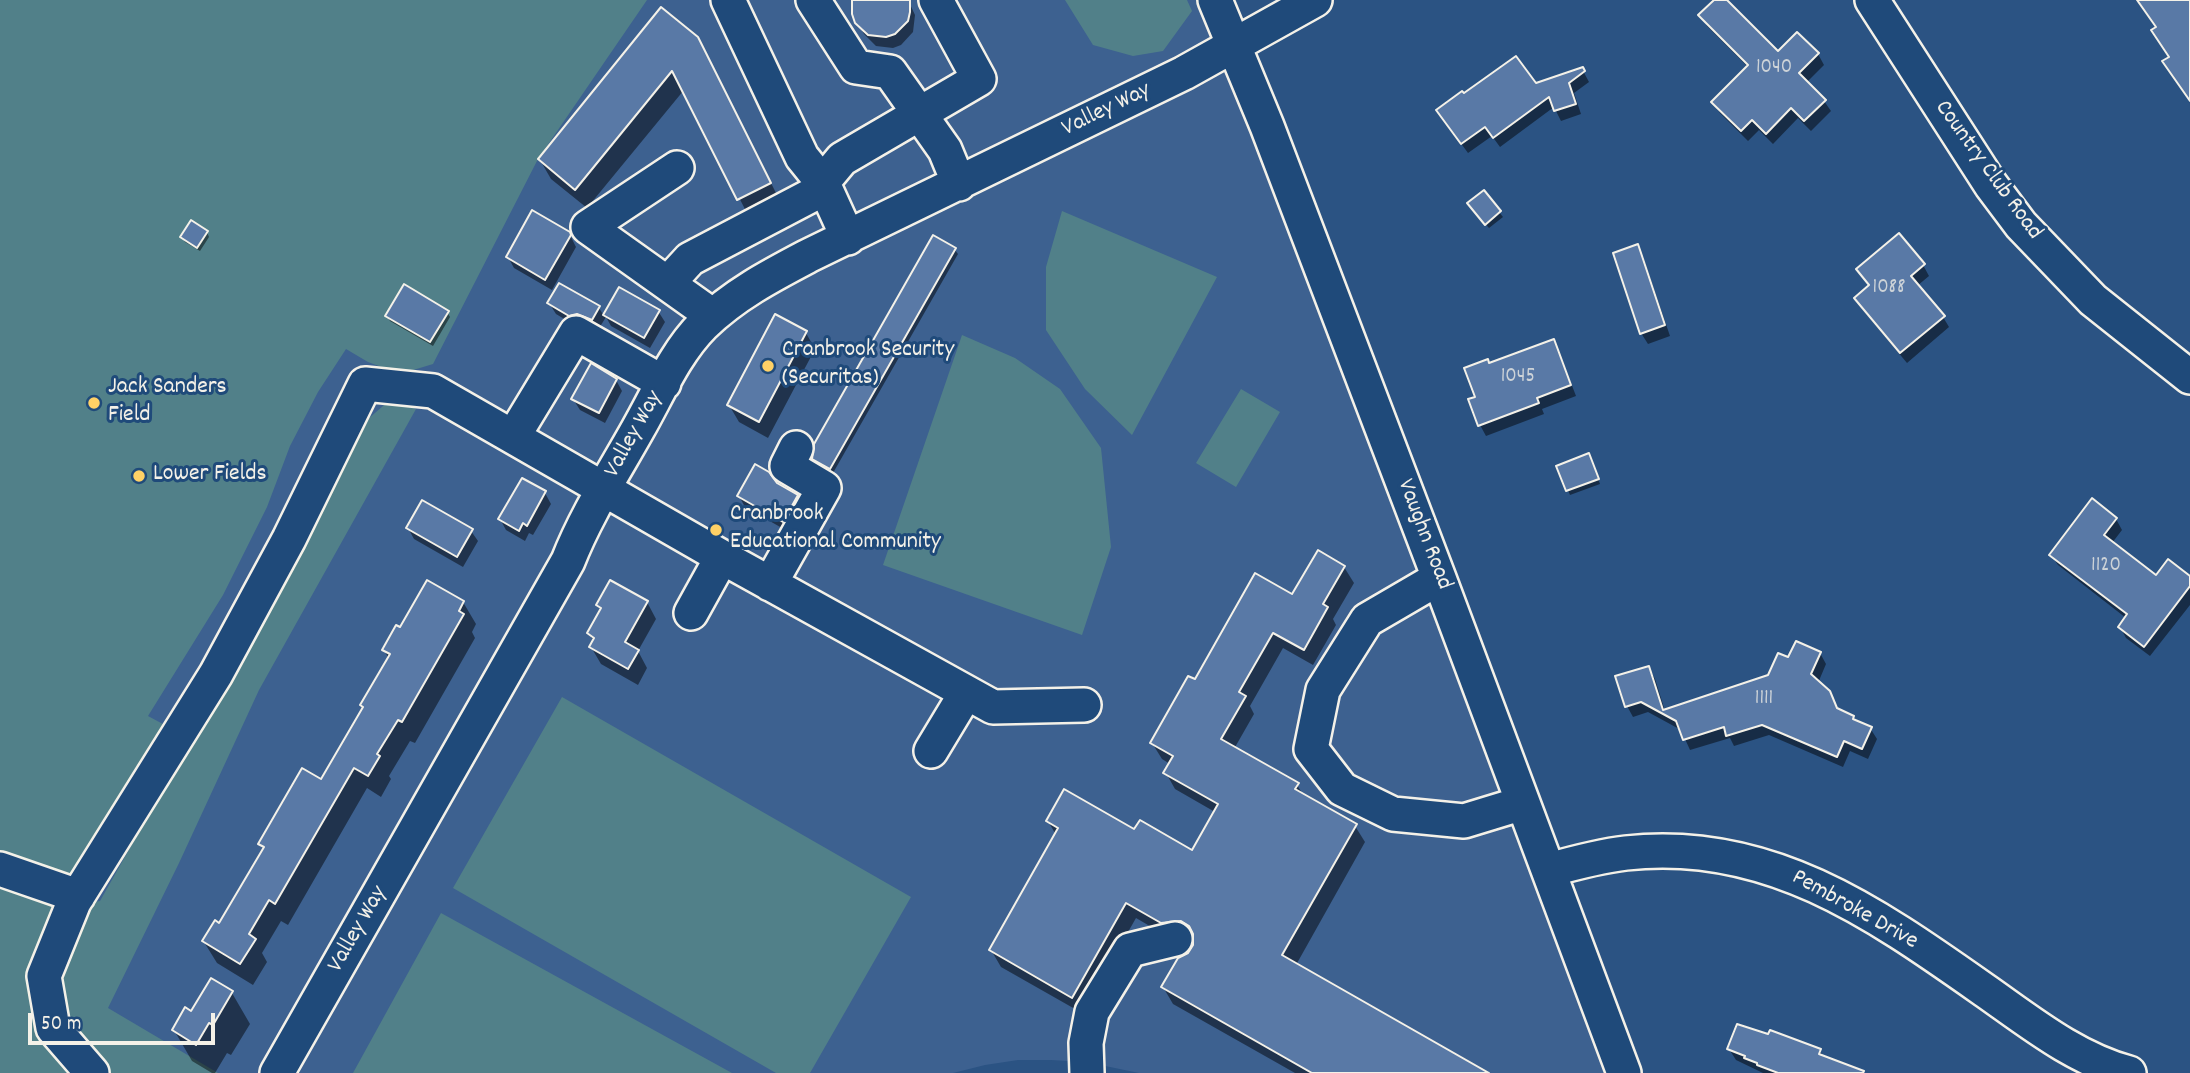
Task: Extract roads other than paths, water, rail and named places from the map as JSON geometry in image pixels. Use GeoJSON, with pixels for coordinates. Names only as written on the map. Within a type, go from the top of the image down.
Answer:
{"type":"FeatureCollection","features":[{"type":"Feature","properties":{"kind":"street"},"geometry":{"type":"LineString","coordinates":[[728,0],[803,158],[823,183],[848,238]]}},
{"type":"Feature","properties":{"kind":"street"},"geometry":{"type":"LineString","coordinates":[[814,0],[856,67],[890,72],[945,149],[959,184]]}},
{"type":"Feature","properties":{"kind":"street"},"geometry":{"type":"LineString","coordinates":[[668,283],[690,259],[812,195],[842,159],[979,79],[936,0]]}},
{"type":"Feature","properties":{"kind":"street","name":"Vaughn Road"},"geometry":{"type":"LineString","coordinates":[[1215,0],[1439,578],[1624,1073]]}},
{"type":"Feature","properties":{"kind":"street"},"geometry":{"type":"LineString","coordinates":[[1235,46],[1315,0]]}},
{"type":"Feature","properties":{"kind":"street","name":"Country Club Road"},"geometry":{"type":"LineString","coordinates":[[1872,0],[1991,185],[2021,225],[2094,300],[2190,377]]}},
{"type":"Feature","properties":{"kind":"street","name":"Valley Way"},"geometry":{"type":"LineString","coordinates":[[277,1073],[561,573],[579,533],[664,383],[701,327],[754,285],[810,255],[1235,46]]}},
{"type":"Feature","properties":{"kind":"street"},"geometry":{"type":"LineString","coordinates":[[677,168],[589,227],[713,316]]}},
{"type":"Feature","properties":{"kind":"street"},"geometry":{"type":"LineString","coordinates":[[513,437],[576,333],[664,383]]}},
{"type":"Feature","properties":{"kind":"street"},"geometry":{"type":"LineString","coordinates":[[92,1073],[53,1028],[44,976],[78,896],[216,674],[289,539],[365,384],[433,391],[722,557],[992,707],[1084,705]]}},
{"type":"Feature","properties":{"kind":"street"},"geometry":{"type":"LineString","coordinates":[[770,584],[824,488],[787,466],[796,448]]}},
{"type":"Feature","properties":{"kind":"street"},"geometry":{"type":"LineString","coordinates":[[691,613],[722,557]]}},
{"type":"Feature","properties":{"kind":"street"},"geometry":{"type":"LineString","coordinates":[[1439,578],[1367,620],[1323,690],[1311,749],[1342,789],[1393,814],[1464,821],[1523,803]]}},
{"type":"Feature","properties":{"kind":"street"},"geometry":{"type":"LineString","coordinates":[[931,751],[966,693]]}},
{"type":"Feature","properties":{"kind":"street","name":"Pembroke Drive"},"geometry":{"type":"LineString","coordinates":[[1549,870],[1588,859],[1661,851],[1693,851],[1732,857],[1777,869],[1818,885],[1853,904],[2071,1048],[2093,1060],[2129,1073]]}},
{"type":"Feature","properties":{"kind":"street"},"geometry":{"type":"LineString","coordinates":[[0,869],[78,896]]}},
{"type":"Feature","properties":{"kind":"street"},"geometry":{"type":"LineString","coordinates":[[1087,1073],[1086,1043],[1093,1012],[1130,950],[1174,939]]}},
{"type":"Feature","properties":{"kind":"place","name":"Cranbrook Security (Securitas)"},"geometry":{"type":"Point","coordinates":[768,366]}},
{"type":"Feature","properties":{"kind":"place","name":"Jack Sanders Field"},"geometry":{"type":"Point","coordinates":[94,403]}},
{"type":"Feature","properties":{"kind":"place","name":"Lower Fields"},"geometry":{"type":"Point","coordinates":[139,476]}},
{"type":"Feature","properties":{"kind":"place","name":"Cranbrook Educational Community"},"geometry":{"type":"Point","coordinates":[716,530]}}]}
